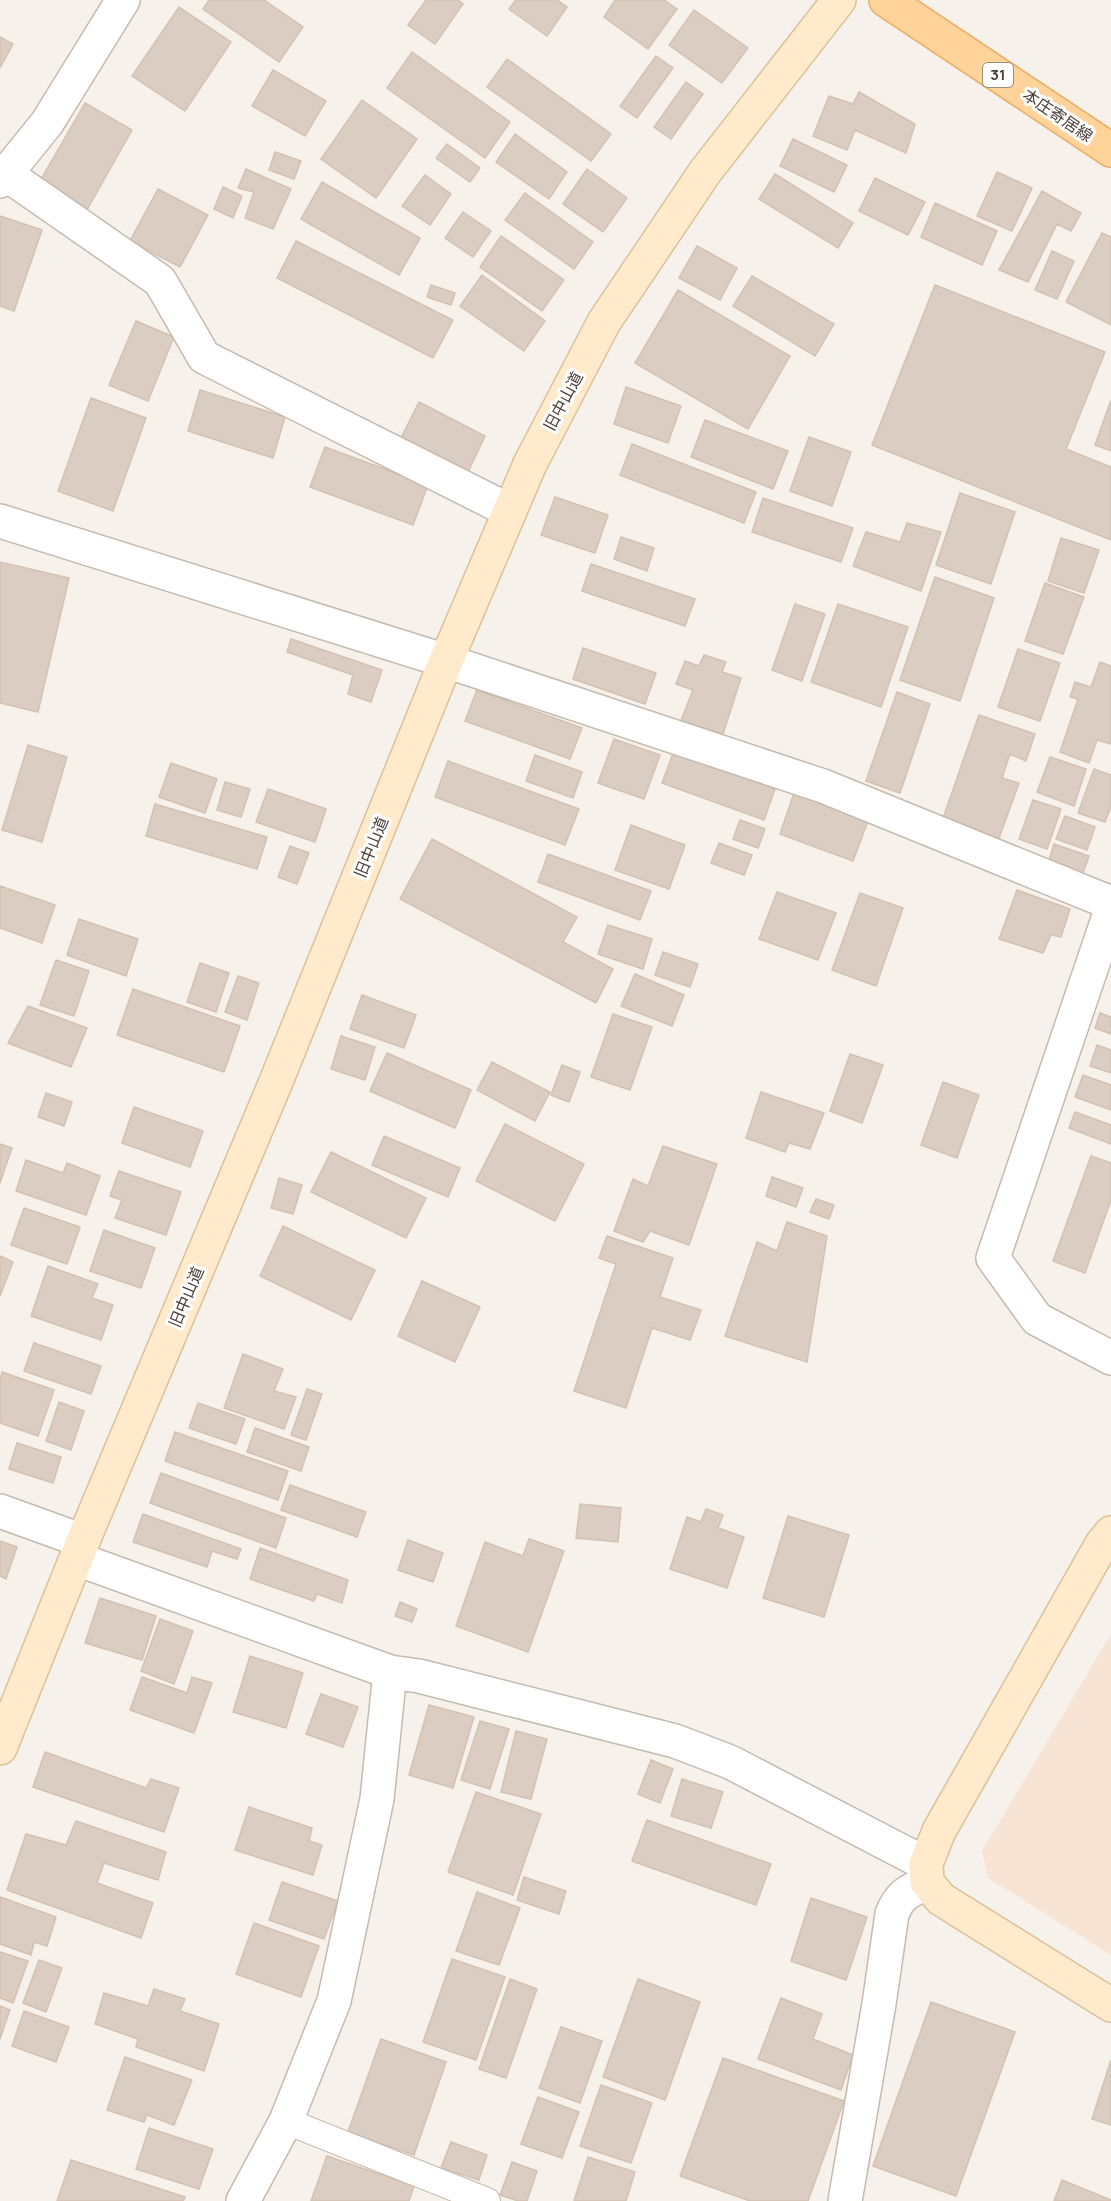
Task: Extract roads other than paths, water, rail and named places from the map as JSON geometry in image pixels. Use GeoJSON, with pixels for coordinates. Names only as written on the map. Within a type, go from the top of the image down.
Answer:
{"type":"FeatureCollection","features":[{"type":"Feature","properties":{"kind":"main road","name":"旧中山道"},"geometry":{"type":"LineString","coordinates":[[0,1748],[80,1550],[280,1074],[446,661],[530,464],[604,322],[705,172],[839,0]]}},
{"type":"Feature","properties":{"kind":"main road","name":"本庄寄居線"},"geometry":{"type":"LineString","coordinates":[[886,0],[1111,150]]}},
{"type":"Feature","properties":{"kind":"main road"},"geometry":{"type":"LineString","coordinates":[[1111,1533],[1102,1544],[939,1830],[927,1873],[941,1899],[1111,2005]]}},
{"type":"Feature","properties":{"kind":"street"},"geometry":{"type":"LineString","coordinates":[[123,0],[47,123],[3,177],[160,281],[204,357],[510,511]]}},
{"type":"Feature","properties":{"kind":"street"},"geometry":{"type":"LineString","coordinates":[[0,521],[446,661],[823,786],[1111,903]]}},
{"type":"Feature","properties":{"kind":"street"},"geometry":{"type":"LineString","coordinates":[[1111,910],[993,1258],[1037,1319],[1111,1358]]}},
{"type":"Feature","properties":{"kind":"street"},"geometry":{"type":"LineString","coordinates":[[0,1511],[80,1550],[390,1672],[419,1676],[675,1741],[730,1761],[927,1873],[903,1894],[892,1914],[845,2201]]}},
{"type":"Feature","properties":{"kind":"street"},"geometry":{"type":"LineString","coordinates":[[243,2201],[286,2121],[334,2001],[377,1799],[390,1672]]}},
{"type":"Feature","properties":{"kind":"lane"},"geometry":{"type":"LineString","coordinates":[[286,2121],[487,2201]]}}]}
